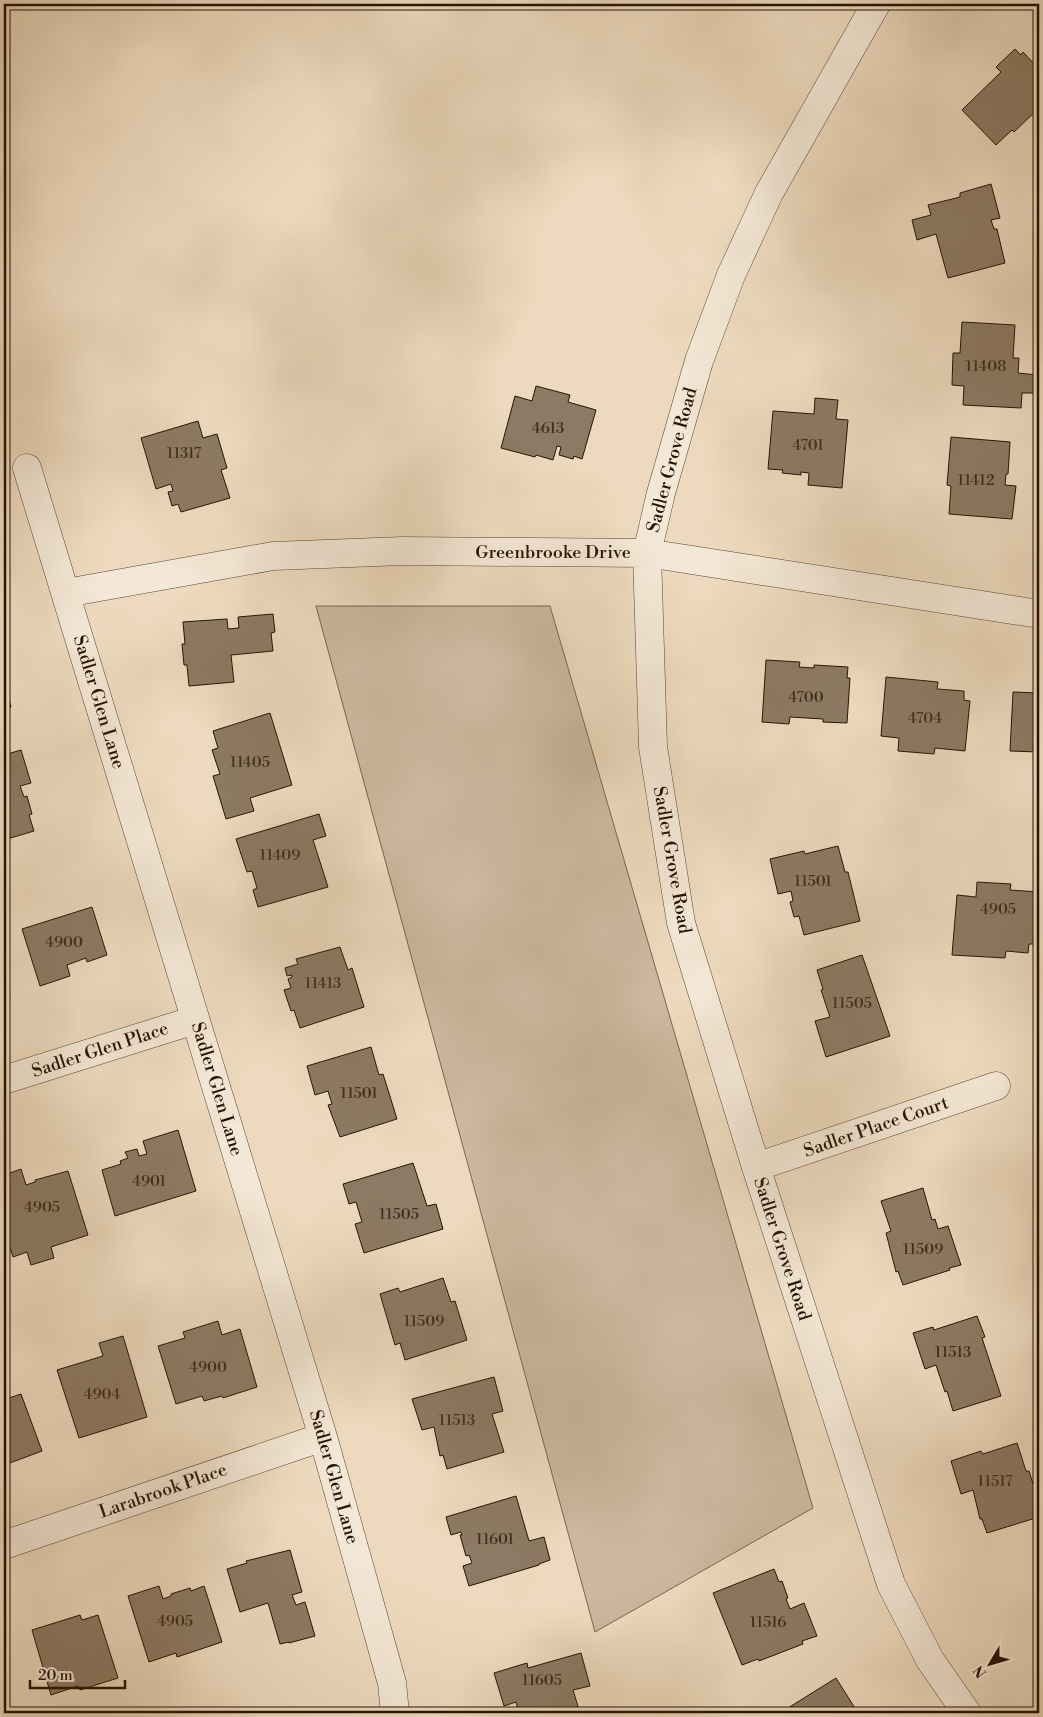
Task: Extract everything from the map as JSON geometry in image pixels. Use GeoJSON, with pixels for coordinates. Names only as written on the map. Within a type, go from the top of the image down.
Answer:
{"type":"FeatureCollection","features":[{"type":"Feature","properties":{"kind":"street","name":"Sadler Grove Road"},"geometry":{"type":"LineString","coordinates":[[876,4],[769,193],[730,275],[699,361],[661,493],[646,553],[653,747],[664,828],[681,923],[756,1167],[891,1584],[930,1660],[967,1713]]}},
{"type":"Feature","properties":{"kind":"street","name":"Sadler Glen Lane"},"geometry":{"type":"LineString","coordinates":[[28,468],[323,1437],[392,1683],[395,1713]]}},
{"type":"Feature","properties":{"kind":"street","name":"Greenbrooke Drive"},"geometry":{"type":"LineString","coordinates":[[66,593],[274,556],[403,551],[646,553],[1039,614]]}},
{"type":"Feature","properties":{"kind":"street","name":"Sadler Glen Place"},"geometry":{"type":"LineString","coordinates":[[4,1080],[196,1020]]}},
{"type":"Feature","properties":{"kind":"street","name":"Sadler Place Court"},"geometry":{"type":"LineString","coordinates":[[756,1167],[996,1086]]}},
{"type":"Feature","properties":{"kind":"street","name":"Larabrook Place"},"geometry":{"type":"LineString","coordinates":[[4,1545],[323,1437]]}},
{"type":"Feature","properties":{"kind":"shaded area"},"geometry":{"type":"Polygon","coordinates":[[[316,606],[550,606],[813,1508],[595,1632],[316,606]]]}},
{"type":"Feature","properties":{"kind":"building"},"geometry":{"type":"Polygon","coordinates":[[[1015,49],[1021,55],[1023,52],[1039,69],[1039,108],[1014,132],[1012,130],[996,145],[962,110],[1001,72],[996,67],[1015,49]]]}},
{"type":"Feature","properties":{"kind":"building"},"geometry":{"type":"Polygon","coordinates":[[[991,184],[1000,218],[991,220],[994,229],[997,229],[1005,263],[948,278],[936,234],[917,240],[912,220],[931,215],[928,205],[960,197],[960,193],[991,184]]]}},
{"type":"Feature","properties":{"kind":"building"},"geometry":{"type":"Polygon","coordinates":[[[962,322],[1015,325],[1013,358],[1019,358],[1018,373],[1037,375],[1036,393],[1022,393],[1021,408],[963,405],[964,386],[952,385],[953,353],[960,353],[962,322]]]}},
{"type":"Feature","properties":{"kind":"building"},"geometry":{"type":"Polygon","coordinates":[[[536,386],[570,395],[568,402],[596,410],[582,459],[574,456],[573,459],[559,455],[561,447],[557,446],[553,460],[501,448],[515,396],[532,401],[536,386]]]}},
{"type":"Feature","properties":{"kind":"building"},"geometry":{"type":"Polygon","coordinates":[[[815,398],[838,400],[836,419],[848,420],[842,488],[808,485],[809,473],[801,472],[801,475],[782,473],[783,470],[768,469],[773,411],[814,414],[815,398]]]}},
{"type":"Feature","properties":{"kind":"building"},"geometry":{"type":"Polygon","coordinates":[[[198,421],[203,438],[217,434],[227,468],[221,470],[230,498],[181,512],[178,504],[172,506],[168,492],[173,491],[171,484],[156,489],[141,438],[198,421]]]}},
{"type":"Feature","properties":{"kind":"building"},"geometry":{"type":"Polygon","coordinates":[[[951,437],[1010,442],[1008,474],[1006,474],[1005,485],[1016,486],[1012,519],[949,514],[951,486],[947,485],[951,437]]]}},
{"type":"Feature","properties":{"kind":"building"},"geometry":{"type":"Polygon","coordinates":[[[273,614],[275,632],[271,633],[273,651],[231,655],[234,682],[189,686],[182,644],[185,644],[183,622],[227,619],[228,629],[239,628],[238,617],[273,614]]]}},
{"type":"Feature","properties":{"kind":"building"},"geometry":{"type":"Polygon","coordinates":[[[766,660],[800,662],[799,667],[814,668],[814,665],[848,667],[847,678],[850,678],[847,723],[823,722],[823,719],[790,717],[789,724],[762,722],[766,660]]]}},
{"type":"Feature","properties":{"kind":"building"},"geometry":{"type":"Polygon","coordinates":[[[886,677],[938,682],[937,689],[964,691],[964,700],[970,701],[965,751],[935,748],[934,754],[898,751],[899,738],[881,736],[886,677]]]}},
{"type":"Feature","properties":{"kind":"building"},"geometry":{"type":"Polygon","coordinates":[[[4,681],[11,707],[4,709],[4,681]]]}},
{"type":"Feature","properties":{"kind":"building"},"geometry":{"type":"Polygon","coordinates":[[[1013,692],[1039,693],[1039,752],[1010,751],[1013,692]]]}},
{"type":"Feature","properties":{"kind":"building"},"geometry":{"type":"Polygon","coordinates":[[[270,713],[292,785],[250,798],[254,811],[226,819],[213,776],[220,774],[212,750],[218,748],[213,731],[270,713]]]}},
{"type":"Feature","properties":{"kind":"building"},"geometry":{"type":"Polygon","coordinates":[[[21,750],[31,783],[20,786],[24,797],[27,796],[32,814],[29,815],[34,831],[4,840],[4,755],[21,750]]]}},
{"type":"Feature","properties":{"kind":"building"},"geometry":{"type":"Polygon","coordinates":[[[319,814],[326,836],[313,840],[328,887],[258,907],[253,890],[257,888],[252,871],[247,872],[236,839],[319,814]]]}},
{"type":"Feature","properties":{"kind":"building"},"geometry":{"type":"Polygon","coordinates":[[[838,846],[845,872],[848,872],[860,921],[804,935],[799,916],[794,917],[790,902],[793,901],[791,891],[778,894],[770,859],[804,851],[805,854],[838,846]]]}},
{"type":"Feature","properties":{"kind":"building"},"geometry":{"type":"Polygon","coordinates":[[[977,882],[1011,884],[1010,890],[1039,892],[1037,944],[1029,944],[1028,953],[1006,951],[1005,958],[952,955],[957,895],[976,897],[977,882]]]}},
{"type":"Feature","properties":{"kind":"building"},"geometry":{"type":"Polygon","coordinates":[[[92,907],[107,955],[87,962],[86,958],[67,965],[70,976],[40,986],[22,929],[92,907]]]}},
{"type":"Feature","properties":{"kind":"building"},"geometry":{"type":"Polygon","coordinates":[[[340,947],[348,970],[352,968],[364,1007],[300,1028],[294,1010],[291,1011],[284,990],[291,988],[288,979],[292,977],[292,975],[287,976],[285,968],[298,964],[296,959],[340,947]]]}},
{"type":"Feature","properties":{"kind":"building"},"geometry":{"type":"Polygon","coordinates":[[[862,955],[890,1036],[826,1057],[815,1021],[830,1017],[817,970],[862,955]]]}},
{"type":"Feature","properties":{"kind":"building"},"geometry":{"type":"Polygon","coordinates":[[[4,975],[10,995],[4,997],[4,975]]]}},
{"type":"Feature","properties":{"kind":"building"},"geometry":{"type":"Polygon","coordinates":[[[371,1047],[379,1075],[383,1074],[397,1119],[340,1137],[328,1105],[332,1104],[328,1091],[315,1095],[307,1066],[371,1047]]]}},
{"type":"Feature","properties":{"kind":"building"},"geometry":{"type":"Polygon","coordinates":[[[178,1130],[196,1191],[115,1216],[102,1170],[121,1164],[120,1161],[128,1158],[125,1152],[137,1149],[139,1156],[147,1154],[143,1141],[178,1130]]]}},
{"type":"Feature","properties":{"kind":"building"},"geometry":{"type":"Polygon","coordinates":[[[413,1163],[427,1206],[436,1204],[443,1229],[364,1253],[355,1224],[362,1222],[356,1202],[349,1204],[343,1184],[413,1163]]]}},
{"type":"Feature","properties":{"kind":"building"},"geometry":{"type":"Polygon","coordinates":[[[21,1169],[26,1185],[35,1182],[35,1180],[68,1171],[88,1235],[51,1247],[54,1258],[31,1265],[27,1252],[13,1257],[4,1228],[4,1175],[21,1169]]]}},
{"type":"Feature","properties":{"kind":"building"},"geometry":{"type":"Polygon","coordinates":[[[923,1188],[932,1220],[935,1219],[938,1229],[948,1226],[961,1265],[903,1285],[898,1271],[896,1272],[886,1233],[891,1231],[881,1201],[923,1188]]]}},
{"type":"Feature","properties":{"kind":"building"},"geometry":{"type":"Polygon","coordinates":[[[1039,1241],[1039,1252],[1035,1243],[1039,1241]]]}},
{"type":"Feature","properties":{"kind":"building"},"geometry":{"type":"Polygon","coordinates":[[[443,1278],[451,1302],[455,1301],[467,1340],[405,1360],[400,1343],[395,1345],[380,1294],[398,1288],[400,1292],[443,1278]]]}},
{"type":"Feature","properties":{"kind":"building"},"geometry":{"type":"Polygon","coordinates":[[[977,1316],[985,1337],[982,1338],[1001,1396],[953,1411],[936,1365],[925,1369],[913,1333],[933,1327],[934,1330],[977,1316]]]}},
{"type":"Feature","properties":{"kind":"building"},"geometry":{"type":"Polygon","coordinates":[[[218,1321],[222,1335],[240,1329],[257,1387],[223,1398],[222,1396],[204,1401],[202,1396],[176,1404],[158,1346],[185,1338],[183,1332],[218,1321]]]}},
{"type":"Feature","properties":{"kind":"building"},"geometry":{"type":"Polygon","coordinates":[[[123,1336],[147,1417],[79,1438],[57,1370],[103,1356],[99,1343],[123,1336]]]}},
{"type":"Feature","properties":{"kind":"building"},"geometry":{"type":"Polygon","coordinates":[[[494,1377],[503,1411],[492,1414],[504,1452],[447,1469],[443,1455],[440,1456],[434,1427],[422,1430],[412,1399],[494,1377]]]}},
{"type":"Feature","properties":{"kind":"building"},"geometry":{"type":"Polygon","coordinates":[[[4,1392],[6,1399],[21,1394],[42,1451],[7,1464],[4,1461],[4,1392]]]}},
{"type":"Feature","properties":{"kind":"building"},"geometry":{"type":"Polygon","coordinates":[[[1017,1443],[1026,1471],[1029,1471],[1039,1503],[1039,1517],[987,1533],[982,1519],[980,1519],[973,1490],[961,1494],[951,1461],[981,1451],[983,1454],[1017,1443]]]}},
{"type":"Feature","properties":{"kind":"building"},"geometry":{"type":"Polygon","coordinates":[[[516,1496],[529,1541],[544,1537],[550,1560],[469,1586],[463,1566],[472,1563],[469,1555],[466,1556],[460,1535],[462,1535],[461,1532],[451,1535],[446,1517],[516,1496]]]}},
{"type":"Feature","properties":{"kind":"building"},"geometry":{"type":"Polygon","coordinates":[[[290,1550],[302,1592],[292,1595],[296,1605],[305,1602],[315,1636],[280,1644],[268,1603],[240,1612],[227,1569],[247,1563],[246,1561],[290,1550]]]}},
{"type":"Feature","properties":{"kind":"building"},"geometry":{"type":"Polygon","coordinates":[[[774,1569],[779,1582],[782,1581],[790,1609],[804,1603],[817,1636],[802,1641],[803,1644],[759,1661],[758,1659],[742,1665],[713,1593],[774,1569]]]}},
{"type":"Feature","properties":{"kind":"building"},"geometry":{"type":"Polygon","coordinates":[[[159,1586],[163,1599],[171,1596],[171,1594],[190,1588],[191,1591],[204,1586],[222,1642],[177,1657],[176,1653],[149,1662],[128,1596],[159,1586]]]}},
{"type":"Feature","properties":{"kind":"building"},"geometry":{"type":"Polygon","coordinates":[[[80,1615],[82,1620],[98,1615],[118,1678],[80,1690],[78,1686],[51,1695],[32,1630],[80,1615]]]}},
{"type":"Feature","properties":{"kind":"building"},"geometry":{"type":"Polygon","coordinates":[[[581,1653],[590,1686],[573,1690],[580,1713],[519,1713],[516,1702],[504,1706],[494,1673],[527,1663],[528,1668],[581,1653]]]}},
{"type":"Feature","properties":{"kind":"building"},"geometry":{"type":"Polygon","coordinates":[[[836,1678],[858,1713],[780,1713],[836,1678]]]}}]}
